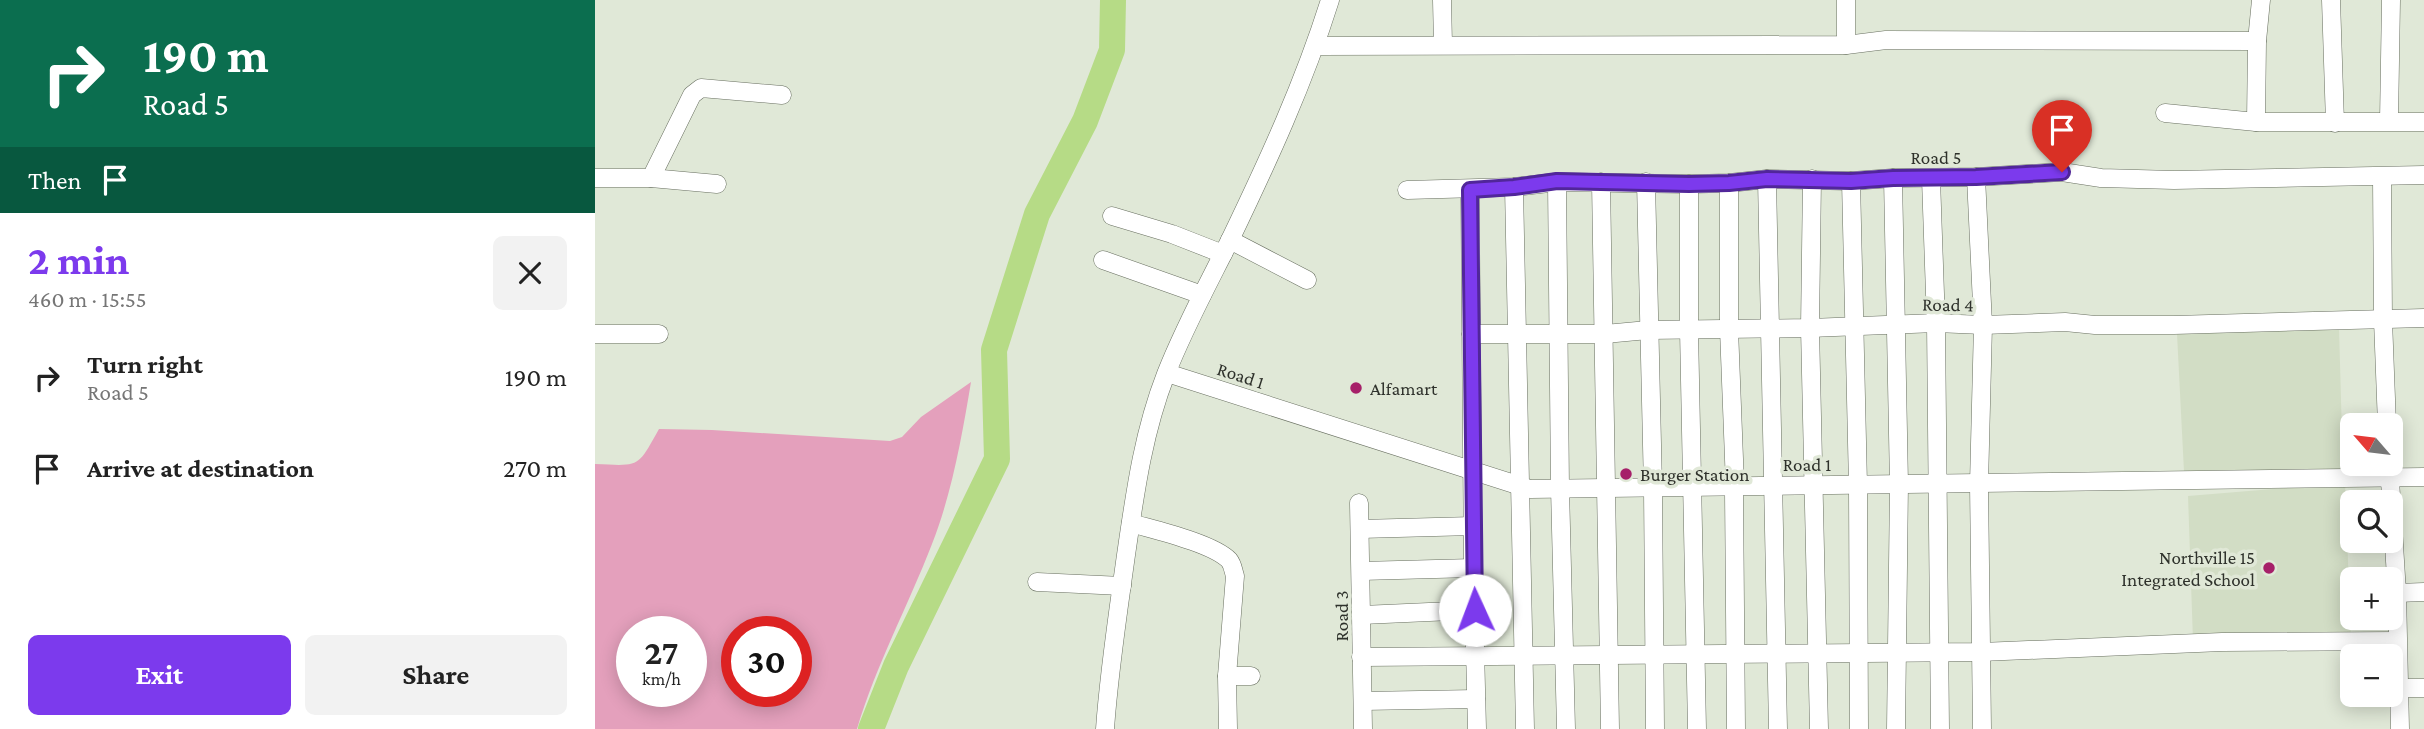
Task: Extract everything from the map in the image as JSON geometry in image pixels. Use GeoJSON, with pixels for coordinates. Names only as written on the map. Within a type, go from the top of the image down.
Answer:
{"type":"FeatureCollection","features":[{"type":"Feature","properties":{"kind":"street"},"geometry":{"type":"LineString","coordinates":[[1105,729],[1109,677],[1144,444],[1167,373],[1287,119],[1316,46],[1330,0]]}},
{"type":"Feature","properties":{"kind":"street"},"geometry":{"type":"LineString","coordinates":[[1442,0],[1443,44]]}},
{"type":"Feature","properties":{"kind":"street"},"geometry":{"type":"LineString","coordinates":[[1846,0],[1846,45]]}},
{"type":"Feature","properties":{"kind":"street"},"geometry":{"type":"LineString","coordinates":[[2256,122],[2257,41],[2261,0]]}},
{"type":"Feature","properties":{"kind":"street"},"geometry":{"type":"LineString","coordinates":[[2331,0],[2335,122]]}},
{"type":"Feature","properties":{"kind":"street"},"geometry":{"type":"LineString","coordinates":[[2389,121],[2391,0]]}},
{"type":"Feature","properties":{"kind":"street"},"geometry":{"type":"LineString","coordinates":[[1316,46],[1846,45],[1886,40],[2257,41]]}},
{"type":"Feature","properties":{"kind":"street"},"geometry":{"type":"LineString","coordinates":[[651,178],[692,95],[701,88],[782,95]]}},
{"type":"Feature","properties":{"kind":"street"},"geometry":{"type":"LineString","coordinates":[[2165,113],[2256,122],[2424,122]]}},
{"type":"Feature","properties":{"kind":"street","name":"Road 5"},"geometry":{"type":"LineString","coordinates":[[1407,190],[1470,190],[1557,181],[1689,184],[1767,179],[1931,179],[2062,172],[2101,178],[2174,180],[2424,176]]}},
{"type":"Feature","properties":{"kind":"street"},"geometry":{"type":"LineString","coordinates":[[1976,177],[1983,325],[1979,484],[1982,729]]}},
{"type":"Feature","properties":{"kind":"street"},"geometry":{"type":"LineString","coordinates":[[2382,177],[2387,413]]}},
{"type":"Feature","properties":{"kind":"street"},"geometry":{"type":"LineString","coordinates":[[595,178],[651,178],[717,184]]}},
{"type":"Feature","properties":{"kind":"street"},"geometry":{"type":"LineString","coordinates":[[1893,178],[1899,484],[1896,729]]}},
{"type":"Feature","properties":{"kind":"street"},"geometry":{"type":"LineString","coordinates":[[1767,179],[1778,729]]}},
{"type":"Feature","properties":{"kind":"street"},"geometry":{"type":"LineString","coordinates":[[1812,179],[1810,328],[1819,729]]}},
{"type":"Feature","properties":{"kind":"street"},"geometry":{"type":"LineString","coordinates":[[1931,179],[1940,729]]}},
{"type":"Feature","properties":{"kind":"street"},"geometry":{"type":"LineString","coordinates":[[1557,181],[1557,334],[1566,729]]}},
{"type":"Feature","properties":{"kind":"street"},"geometry":{"type":"LineString","coordinates":[[1851,181],[1858,485],[1859,729]]}},
{"type":"Feature","properties":{"kind":"street"},"geometry":{"type":"LineString","coordinates":[[1601,182],[1610,729]]}},
{"type":"Feature","properties":{"kind":"street"},"geometry":{"type":"LineString","coordinates":[[1646,182],[1655,729]]}},
{"type":"Feature","properties":{"kind":"street"},"geometry":{"type":"LineString","coordinates":[[1729,183],[1735,485],[1736,729]]}},
{"type":"Feature","properties":{"kind":"street"},"geometry":{"type":"LineString","coordinates":[[1689,184],[1691,488],[1697,729]]}},
{"type":"Feature","properties":{"kind":"street"},"geometry":{"type":"LineString","coordinates":[[1514,187],[1525,729]]}},
{"type":"Feature","properties":{"kind":"street"},"geometry":{"type":"LineString","coordinates":[[1470,190],[1477,729]]}},
{"type":"Feature","properties":{"kind":"street"},"geometry":{"type":"LineString","coordinates":[[1112,216],[1226,247],[1307,280]]}},
{"type":"Feature","properties":{"kind":"street"},"geometry":{"type":"LineString","coordinates":[[1103,260],[1202,295]]}},
{"type":"Feature","properties":{"kind":"street","name":"Road 4"},"geometry":{"type":"LineString","coordinates":[[1471,334],[1605,334],[1648,330],[1935,323],[2174,325],[2424,318]]}},
{"type":"Feature","properties":{"kind":"street"},"geometry":{"type":"LineString","coordinates":[[595,334],[659,334]]}},
{"type":"Feature","properties":{"kind":"street","name":"Road 1"},"geometry":{"type":"LineString","coordinates":[[1167,373],[1531,489],[1979,484],[2340,473]]}},
{"type":"Feature","properties":{"kind":"street","name":"Road 1"},"geometry":{"type":"LineString","coordinates":[[2403,473],[2424,477]]}},
{"type":"Feature","properties":{"kind":"street"},"geometry":{"type":"LineString","coordinates":[[2389,476],[2395,567]]}},
{"type":"Feature","properties":{"kind":"street","name":"Road 3"},"geometry":{"type":"LineString","coordinates":[[1359,503],[1363,729]]}},
{"type":"Feature","properties":{"kind":"street"},"geometry":{"type":"LineString","coordinates":[[1131,523],[1206,547],[1227,558],[1232,564],[1235,576],[1227,676],[1228,729]]}},
{"type":"Feature","properties":{"kind":"street"},"geometry":{"type":"LineString","coordinates":[[1360,529],[1473,526]]}},
{"type":"Feature","properties":{"kind":"street"},"geometry":{"type":"LineString","coordinates":[[1361,571],[1473,568]]}},
{"type":"Feature","properties":{"kind":"street"},"geometry":{"type":"LineString","coordinates":[[1037,582],[1122,586]]}},
{"type":"Feature","properties":{"kind":"street"},"geometry":{"type":"LineString","coordinates":[[2403,593],[2424,592]]}},
{"type":"Feature","properties":{"kind":"street"},"geometry":{"type":"LineString","coordinates":[[1362,615],[1475,610]]}},
{"type":"Feature","properties":{"kind":"street"},"geometry":{"type":"LineString","coordinates":[[2397,630],[2397,644]]}},
{"type":"Feature","properties":{"kind":"street"},"geometry":{"type":"LineString","coordinates":[[1361,657],[1477,654],[1857,654],[2223,642],[2397,641]]}},
{"type":"Feature","properties":{"kind":"street"},"geometry":{"type":"LineString","coordinates":[[1227,676],[1251,676]]}},
{"type":"Feature","properties":{"kind":"street"},"geometry":{"type":"LineString","coordinates":[[2403,688],[2424,688]]}},
{"type":"Feature","properties":{"kind":"street"},"geometry":{"type":"LineString","coordinates":[[1363,701],[1476,699]]}},
{"type":"Feature","properties":{"kind":"street"},"geometry":{"type":"LineString","coordinates":[[2399,707],[2400,729]]}},
{"type":"Feature","properties":{"kind":"shaded area"},"geometry":{"type":"Polygon","coordinates":[[[2339,327],[2340,471],[2184,472],[2177,334],[2339,327]]]}},
{"type":"Feature","properties":{"kind":"shaded area"},"geometry":{"type":"Polygon","coordinates":[[[971,382],[956,464],[939,525],[873,682],[857,729],[595,729],[595,464],[621,465],[636,462],[659,429],[890,441],[902,437],[921,417],[971,382]]]}},
{"type":"Feature","properties":{"kind":"shaded area","name":"Northville 15 Integrated School"},"geometry":{"type":"Polygon","coordinates":[[[2345,483],[2345,490],[2340,490],[2340,553],[2348,553],[2348,567],[2340,567],[2340,630],[2351,630],[2351,639],[2193,641],[2188,496],[2345,483]]]}},
{"type":"Feature","properties":{"kind":"waterway"},"geometry":{"type":"LineString","coordinates":[[871,729],[896,666],[997,459],[994,350],[1037,214],[1085,121],[1112,50],[1113,0]]}},
{"type":"Feature","properties":{"kind":"place","name":"Alfamart"},"geometry":{"type":"Point","coordinates":[1356,388]}},
{"type":"Feature","properties":{"kind":"place","name":"Burger Station"},"geometry":{"type":"Point","coordinates":[1626,474]}},
{"type":"Feature","properties":{"kind":"place","name":"Northville 15 Integrated School"},"geometry":{"type":"Point","coordinates":[2269,568]}},
{"type":"Feature","properties":{"kind":"route"},"geometry":{"type":"LineString","coordinates":[[1475,610],[1470,190],[1557,181],[1689,184],[1767,179],[1931,179],[2062,172]]}}]}
